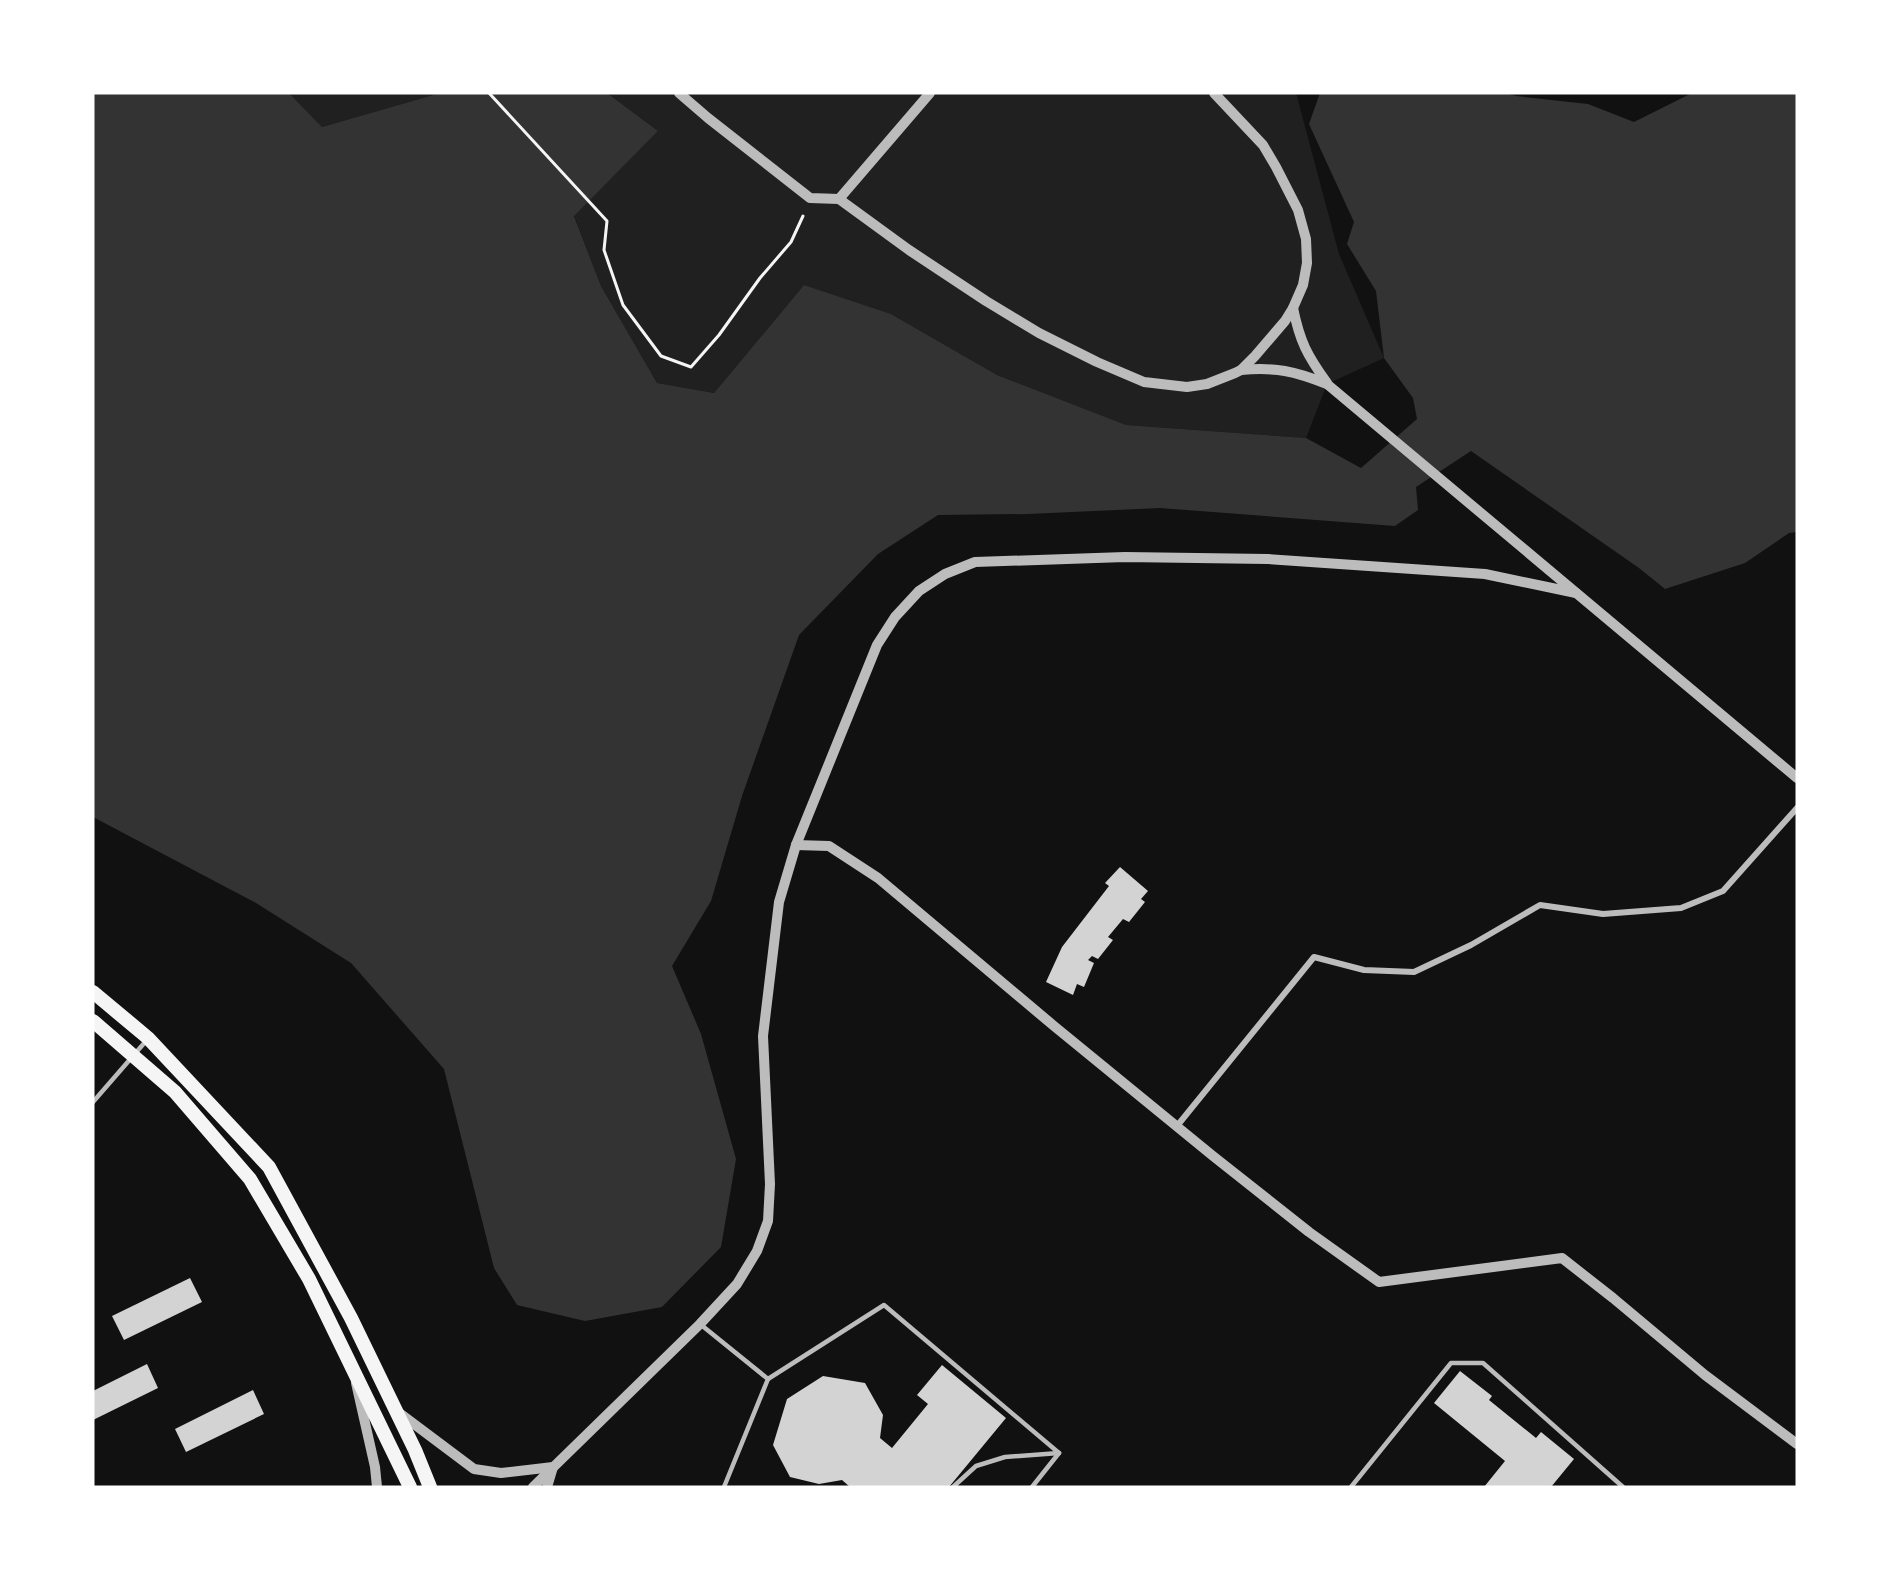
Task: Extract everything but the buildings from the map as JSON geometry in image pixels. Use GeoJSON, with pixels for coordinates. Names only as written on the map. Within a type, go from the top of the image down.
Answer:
{"type":"FeatureCollection","features":[{"type":"Feature","properties":{"kind":"main road"},"geometry":{"type":"LineString","coordinates":[[94,996],[148,1038],[269,1167],[351,1318],[430,1487]]}},
{"type":"Feature","properties":{"kind":"main road"},"geometry":{"type":"LineString","coordinates":[[93,1021],[175,1092],[250,1179],[309,1280],[410,1487]]}},
{"type":"Feature","properties":{"kind":"street"},"geometry":{"type":"LineString","coordinates":[[679,93],[810,198],[839,199],[882,232],[986,301],[1052,340],[1116,370],[1144,382],[1187,387],[1207,384],[1240,370],[1269,368],[1299,373],[1327,384]]}},
{"type":"Feature","properties":{"kind":"street"},"geometry":{"type":"LineString","coordinates":[[839,199],[930,93]]}},
{"type":"Feature","properties":{"kind":"street"},"geometry":{"type":"LineString","coordinates":[[1215,93],[1263,145],[1298,210],[1308,251],[1303,285],[1293,308],[1270,340],[1240,370]]}},
{"type":"Feature","properties":{"kind":"street"},"geometry":{"type":"LineString","coordinates":[[1293,308],[1299,336],[1308,357],[1327,384],[1797,778]]}},
{"type":"Feature","properties":{"kind":"street"},"geometry":{"type":"LineString","coordinates":[[533,1487],[700,1324],[737,1284],[757,1251],[768,1221],[770,1184],[763,1036],[765,1002],[779,902],[796,845],[877,645],[896,617],[919,591],[945,574],[975,562],[1197,556],[1485,574],[1576,593]]}},
{"type":"Feature","properties":{"kind":"street"},"geometry":{"type":"LineString","coordinates":[[1177,1126],[1314,957],[1364,970],[1414,972],[1471,945],[1540,905],[1603,914],[1681,908],[1723,891],[1797,808]]}},
{"type":"Feature","properties":{"kind":"street"},"geometry":{"type":"LineString","coordinates":[[796,845],[829,846],[878,878],[1177,1126],[1309,1232],[1379,1282],[1562,1258],[1705,1375],[1797,1444]]}},
{"type":"Feature","properties":{"kind":"street"},"geometry":{"type":"LineString","coordinates":[[353,1371],[375,1467],[377,1487]]}},
{"type":"Feature","properties":{"kind":"street"},"geometry":{"type":"LineString","coordinates":[[395,1410],[474,1469],[501,1473],[553,1467]]}},
{"type":"Feature","properties":{"kind":"street"},"geometry":{"type":"LineString","coordinates":[[547,1487],[553,1467]]}},
{"type":"Feature","properties":{"kind":"lane"},"geometry":{"type":"LineString","coordinates":[[93,1102],[148,1038]]}},
{"type":"Feature","properties":{"kind":"lane"},"geometry":{"type":"LineString","coordinates":[[724,1487],[768,1379],[884,1305],[1059,1453]]}},
{"type":"Feature","properties":{"kind":"lane"},"geometry":{"type":"LineString","coordinates":[[700,1324],[768,1379]]}},
{"type":"Feature","properties":{"kind":"lane"},"geometry":{"type":"LineString","coordinates":[[1351,1487],[1451,1364],[1483,1363],[1623,1487]]}},
{"type":"Feature","properties":{"kind":"lane"},"geometry":{"type":"LineString","coordinates":[[953,1487],[976,1466],[1005,1457],[1059,1453]]}},
{"type":"Feature","properties":{"kind":"lane"},"geometry":{"type":"LineString","coordinates":[[1032,1487],[1059,1453]]}},
{"type":"Feature","properties":{"kind":"path"},"geometry":{"type":"LineString","coordinates":[[489,93],[607,221],[604,250],[623,305],[661,356],[691,367],[719,335],[760,278],[791,242],[803,216]]}},
{"type":"Feature","properties":{"kind":"shaded area"},"geometry":{"type":"Polygon","coordinates":[[[93,93],[289,93],[322,127],[440,93],[607,93],[658,131],[574,216],[601,286],[657,383],[714,393],[804,285],[891,314],[997,375],[1126,425],[1306,438],[1361,468],[1417,419],[1413,398],[1384,358],[1376,291],[1347,244],[1354,222],[1309,124],[1320,93],[1505,93],[1588,104],[1634,122],[1692,93],[1797,93],[1797,532],[1789,533],[1745,563],[1665,589],[1639,568],[1471,451],[1416,487],[1418,510],[1395,526],[1160,508],[1028,514],[938,515],[878,554],[799,635],[742,796],[711,901],[672,966],[701,1034],[736,1159],[721,1247],[662,1307],[585,1321],[517,1305],[494,1268],[444,1069],[351,963],[256,903],[93,817],[93,93]]]}},
{"type":"Feature","properties":{"kind":"shaded area"},"geometry":{"type":"Polygon","coordinates":[[[289,93],[440,93],[322,127],[289,93]]]}},
{"type":"Feature","properties":{"kind":"shaded area"},"geometry":{"type":"Polygon","coordinates":[[[607,93],[1296,93],[1339,254],[1384,358],[1327,384],[1306,438],[1126,425],[997,375],[891,314],[804,285],[714,393],[657,383],[601,286],[574,215],[658,131],[607,93]]]}}]}
